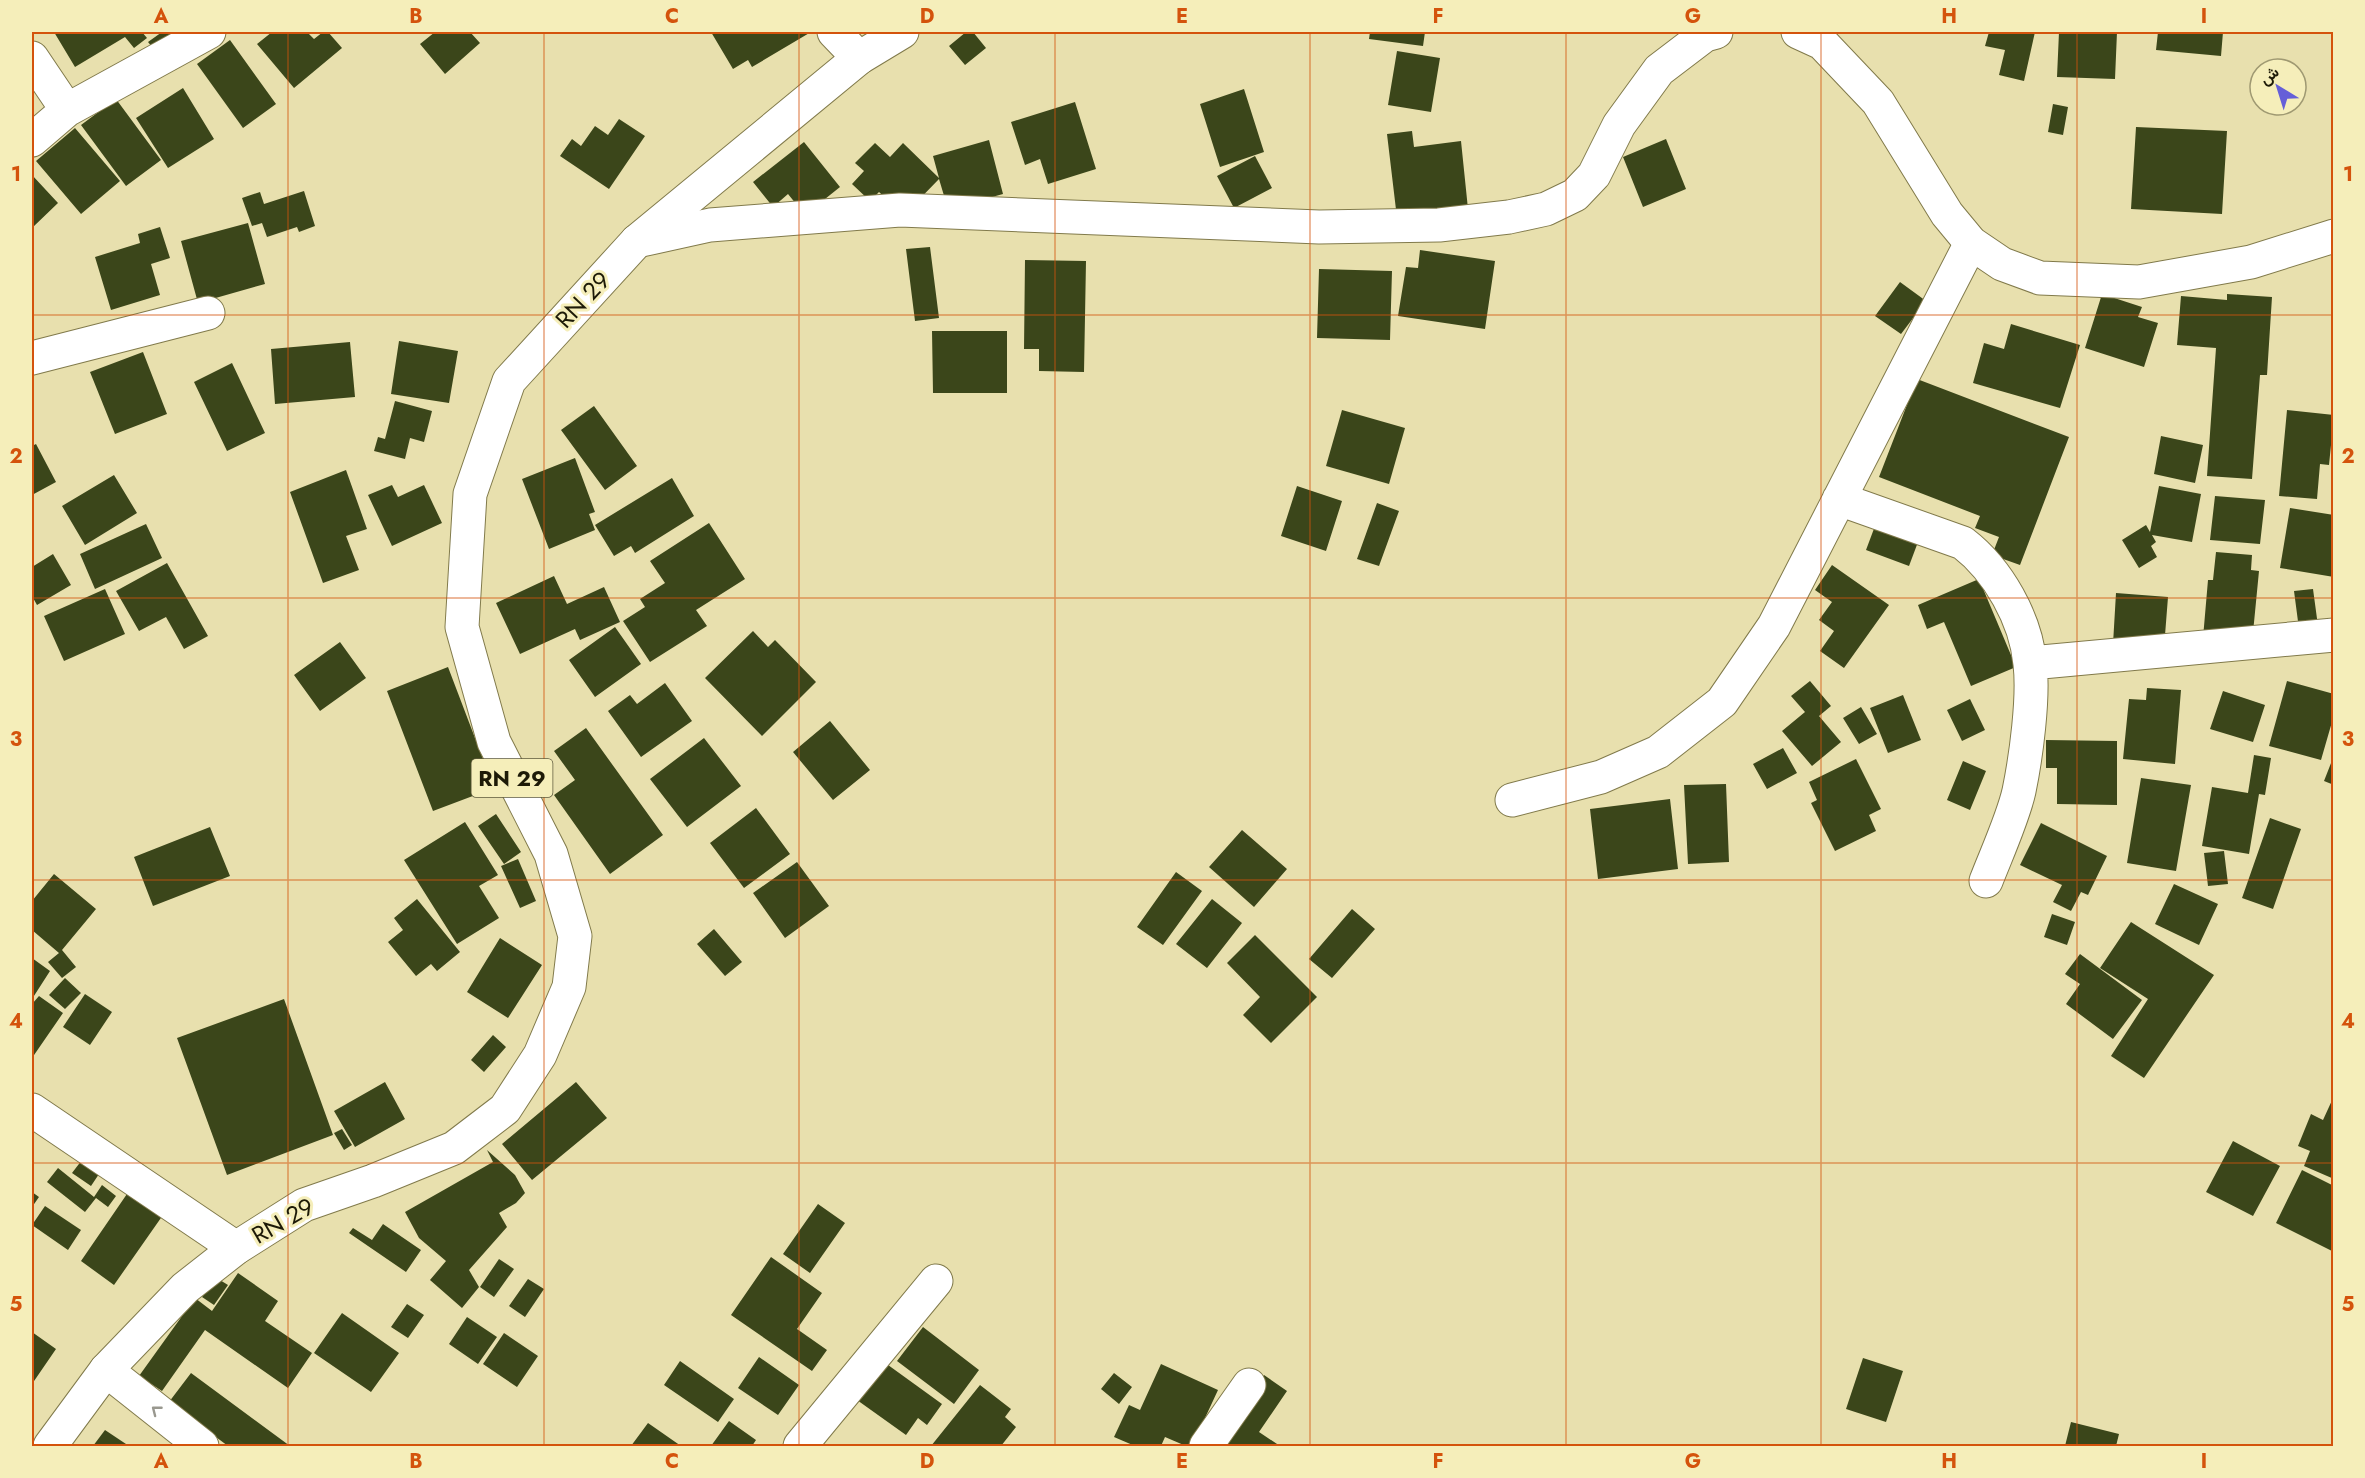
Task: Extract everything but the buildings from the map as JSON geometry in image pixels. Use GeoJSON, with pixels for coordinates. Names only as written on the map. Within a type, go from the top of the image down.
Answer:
{"type":"FeatureCollection","features":[{"type":"Feature","properties":{"kind":"main road"},"geometry":{"type":"LineString","coordinates":[[32,140],[67,110],[209,32]]}},
{"type":"Feature","properties":{"kind":"main road"},"geometry":{"type":"LineString","coordinates":[[834,32],[859,58]]}},
{"type":"Feature","properties":{"kind":"main road","name":"RN 29"},"geometry":{"type":"LineString","coordinates":[[50,1446],[106,1370],[185,1288],[236,1248],[304,1205],[373,1181],[454,1148],[505,1108],[540,1056],[569,987],[575,936],[551,854],[494,742],[462,627],[470,494],[509,381],[637,241],[859,58],[902,32]]}},
{"type":"Feature","properties":{"kind":"main road"},"geometry":{"type":"LineString","coordinates":[[637,241],[710,225],[900,210],[1319,227],[1439,225],[1509,217],[1546,208],[1575,195],[1594,175],[1619,125],[1659,70],[1705,34],[1716,32]]}},
{"type":"Feature","properties":{"kind":"main road"},"geometry":{"type":"LineString","coordinates":[[1798,32],[1822,43],[1878,102],[1947,214],[1971,243],[2002,264],[2040,278],[2139,282],[2251,262],[2334,236]]}},
{"type":"Feature","properties":{"kind":"main road"},"geometry":{"type":"LineString","coordinates":[[32,58],[67,110]]}},
{"type":"Feature","properties":{"kind":"main road"},"geometry":{"type":"LineString","coordinates":[[1512,800],[1601,777],[1658,752],[1722,702],[1774,626],[1971,243]]}},
{"type":"Feature","properties":{"kind":"main road"},"geometry":{"type":"LineString","coordinates":[[32,358],[208,313]]}},
{"type":"Feature","properties":{"kind":"main road"},"geometry":{"type":"LineString","coordinates":[[1839,499],[1963,543],[1979,555],[2001,585],[2021,624],[2031,663],[2028,719],[2019,793],[1986,881]]}},
{"type":"Feature","properties":{"kind":"main road"},"geometry":{"type":"LineString","coordinates":[[2031,663],[2334,635]]}},
{"type":"Feature","properties":{"kind":"main road"},"geometry":{"type":"LineString","coordinates":[[32,1110],[236,1248]]}},
{"type":"Feature","properties":{"kind":"main road"},"geometry":{"type":"LineString","coordinates":[[800,1446],[936,1281]]}},
{"type":"Feature","properties":{"kind":"main road"},"geometry":{"type":"LineString","coordinates":[[106,1370],[202,1446]]}},
{"type":"Feature","properties":{"kind":"main road"},"geometry":{"type":"LineString","coordinates":[[1206,1446],[1249,1385]]}}]}
